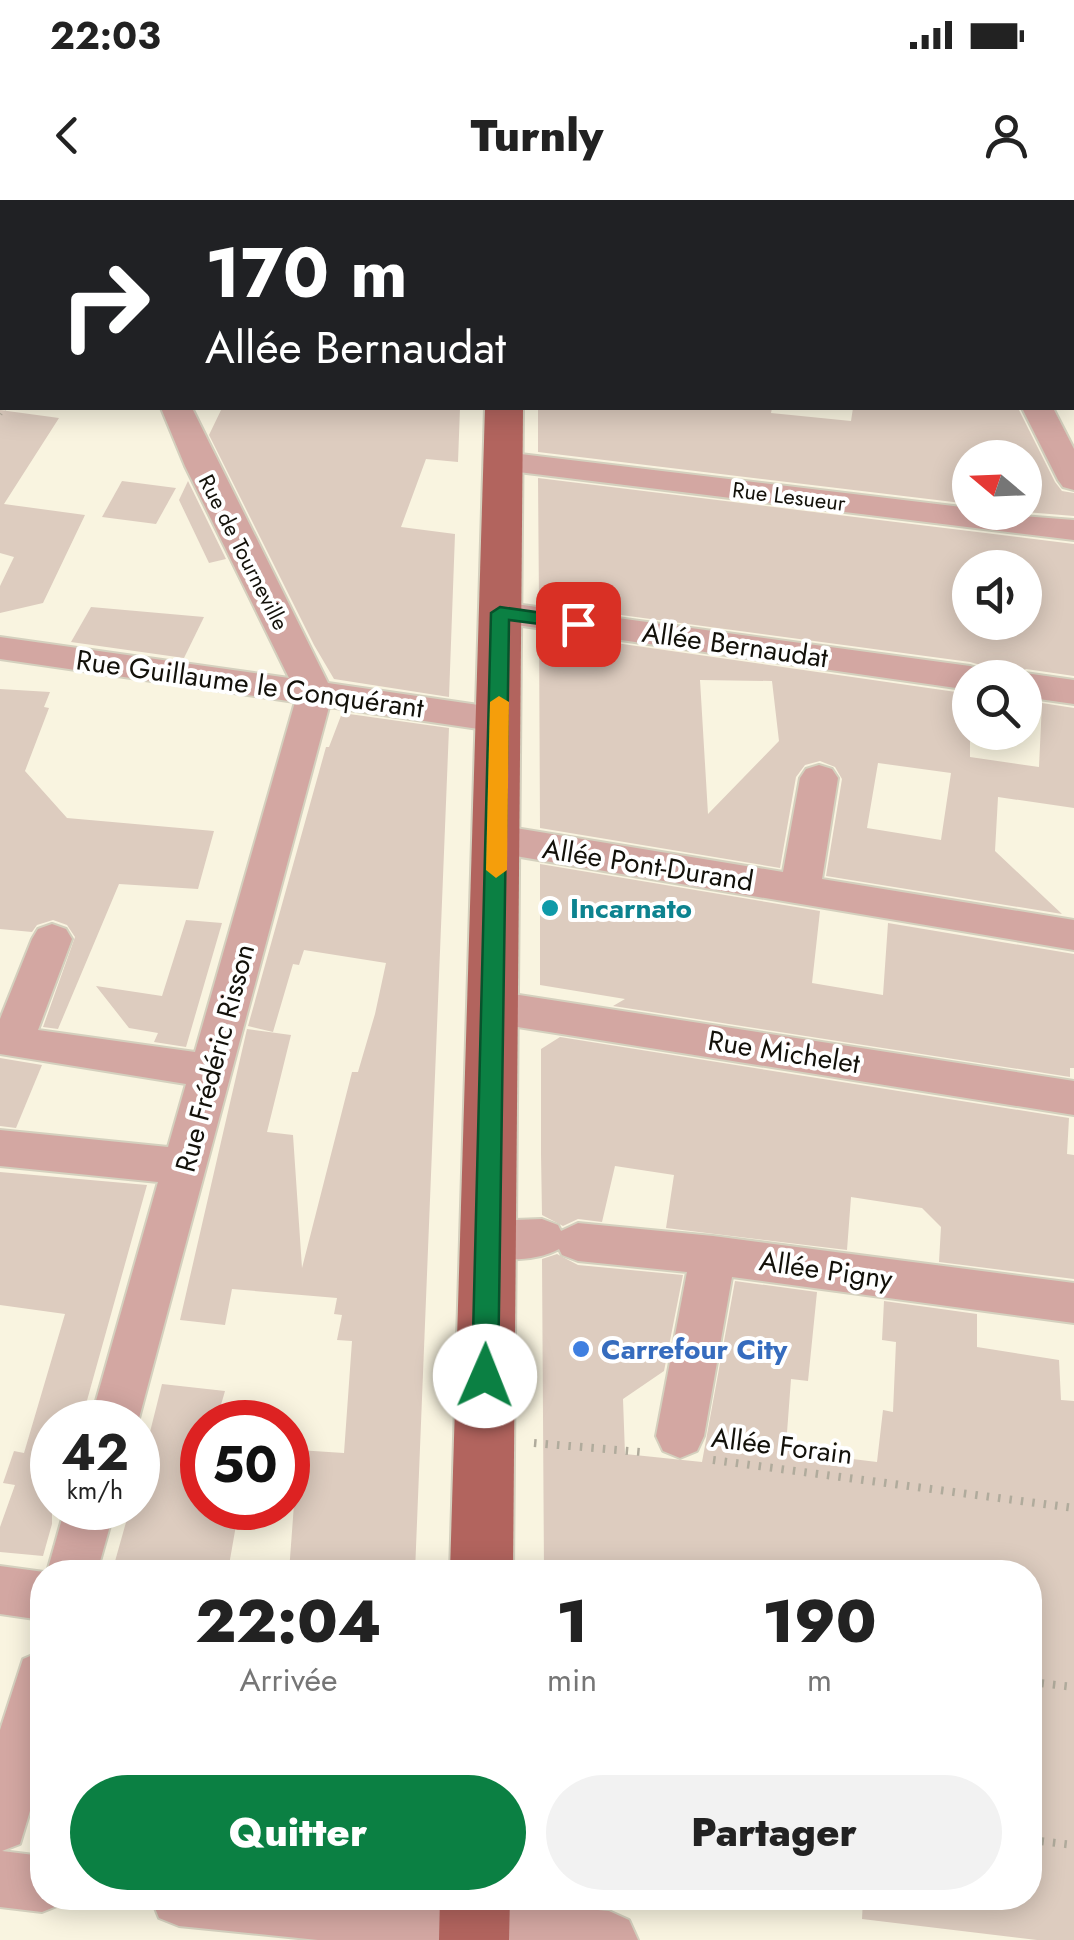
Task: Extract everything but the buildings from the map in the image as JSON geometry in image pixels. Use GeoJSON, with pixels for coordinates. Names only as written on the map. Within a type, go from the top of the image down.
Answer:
{"type":"FeatureCollection","features":[{"type":"Feature","properties":{"kind":"main road"},"geometry":{"type":"LineString","coordinates":[[482,1560],[504,410]]}},
{"type":"Feature","properties":{"kind":"street","name":"Rue de Tourneville"},"geometry":{"type":"LineString","coordinates":[[177,410],[315,694]]}},
{"type":"Feature","properties":{"kind":"street"},"geometry":{"type":"LineString","coordinates":[[1038,410],[1074,480]]}},
{"type":"Feature","properties":{"kind":"street","name":"Rue Lesueur"},"geometry":{"type":"LineString","coordinates":[[504,462],[1074,530]]}},
{"type":"Feature","properties":{"kind":"street","name":"Allée Bernaudat"},"geometry":{"type":"LineString","coordinates":[[500,613],[952,676]]}},
{"type":"Feature","properties":{"kind":"street","name":"Rue Guillaume le Conquérant"},"geometry":{"type":"LineString","coordinates":[[0,648],[499,720]]}},
{"type":"Feature","properties":{"kind":"street"},"geometry":{"type":"LineString","coordinates":[[1042,687],[1074,692]]}},
{"type":"Feature","properties":{"kind":"street","name":"Rue Frédéric Risson"},"geometry":{"type":"LineString","coordinates":[[120,1400],[315,694]]}},
{"type":"Feature","properties":{"kind":"street"},"geometry":{"type":"LineString","coordinates":[[800,890],[819,778]]}},
{"type":"Feature","properties":{"kind":"street","name":"Allée Pont-Durand"},"geometry":{"type":"LineString","coordinates":[[497,839],[1074,936]]}},
{"type":"Feature","properties":{"kind":"street"},"geometry":{"type":"LineString","coordinates":[[52,939],[12,1042],[211,1071]]}},
{"type":"Feature","properties":{"kind":"street","name":"Rue Michelet"},"geometry":{"type":"LineString","coordinates":[[493,1007],[1074,1098]]}},
{"type":"Feature","properties":{"kind":"street"},"geometry":{"type":"LineString","coordinates":[[0,1148],[185,1167]]}},
{"type":"Feature","properties":{"kind":"street","name":"Allée Pigny"},"geometry":{"type":"LineString","coordinates":[[488,1240],[560,1240],[713,1255],[1074,1303]]}},
{"type":"Feature","properties":{"kind":"street"},"geometry":{"type":"LineString","coordinates":[[678,1449],[713,1255]]}},
{"type":"Feature","properties":{"kind":"street"},"geometry":{"type":"LineString","coordinates":[[75,1560],[84,1530]]}},
{"type":"Feature","properties":{"kind":"street"},"geometry":{"type":"LineString","coordinates":[[0,1590],[30,1594]]}},
{"type":"Feature","properties":{"kind":"street"},"geometry":{"type":"LineString","coordinates":[[0,1824],[30,1719]]}},
{"type":"Feature","properties":{"kind":"street"},"geometry":{"type":"LineString","coordinates":[[0,1879],[30,1883]]}},
{"type":"Feature","properties":{"kind":"street"},"geometry":{"type":"LineString","coordinates":[[328,1910],[475,1922],[609,1940]]}},
{"type":"Feature","properties":{"kind":"path","name":"Allée Forain"},"geometry":{"type":"LineString","coordinates":[[484,1443],[562,1442],[678,1449],[1074,1508]]}},
{"type":"Feature","properties":{"kind":"path"},"geometry":{"type":"LineString","coordinates":[[1042,1684],[1074,1688]]}},
{"type":"Feature","properties":{"kind":"path"},"geometry":{"type":"LineString","coordinates":[[1042,1841],[1074,1845]]}},
{"type":"Feature","properties":{"kind":"slow traffic"},"geometry":{"type":"LineString","coordinates":[[496,870],[499,702]]}},
{"type":"Feature","properties":{"kind":"place","name":"Incarnato"},"geometry":{"type":"Point","coordinates":[550,908]}},
{"type":"Feature","properties":{"kind":"place","name":"Carrefour City"},"geometry":{"type":"Point","coordinates":[581,1349]}},
{"type":"Feature","properties":{"kind":"route"},"geometry":{"type":"LineString","coordinates":[[485,1376],[500,613],[578,624]]}}]}
